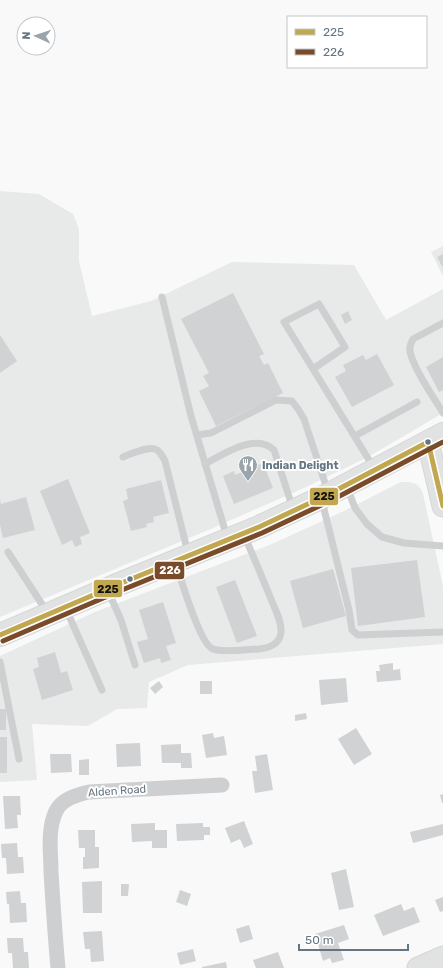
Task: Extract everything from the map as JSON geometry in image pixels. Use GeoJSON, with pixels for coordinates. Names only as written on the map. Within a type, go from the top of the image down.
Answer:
{"type":"FeatureCollection","features":[{"type":"Feature","properties":{"kind":"main road"},"geometry":{"type":"LineString","coordinates":[[0,635],[294,511],[436,438]]}},
{"type":"Feature","properties":{"kind":"street"},"geometry":{"type":"LineString","coordinates":[[436,438],[442,493]]}},
{"type":"Feature","properties":{"kind":"street","name":"Alden Road"},"geometry":{"type":"LineString","coordinates":[[58,968],[53,905],[51,825],[56,810],[65,801],[75,795],[89,792],[222,785]]}},
{"type":"Feature","properties":{"kind":"street"},"geometry":{"type":"LineString","coordinates":[[418,968],[443,958]]}},
{"type":"Feature","properties":{"kind":"lane"},"geometry":{"type":"LineString","coordinates":[[123,457],[145,449],[152,449],[157,450],[165,460],[182,558],[199,629],[209,647],[217,650],[264,649],[274,645],[281,633],[278,618],[236,536],[205,464],[162,297]]}},
{"type":"Feature","properties":{"kind":"lane"},"geometry":{"type":"LineString","coordinates":[[313,370],[345,347],[319,304],[284,322],[313,370],[376,470]]}},
{"type":"Feature","properties":{"kind":"lane"},"geometry":{"type":"LineString","coordinates":[[443,323],[413,340],[411,343],[410,353],[416,368],[443,413]]}},
{"type":"Feature","properties":{"kind":"lane"},"geometry":{"type":"LineString","coordinates":[[197,435],[211,433],[276,400],[292,401],[304,419],[332,492],[352,630],[358,635],[443,632]]}},
{"type":"Feature","properties":{"kind":"lane"},"geometry":{"type":"LineString","coordinates":[[355,436],[417,402]]}},
{"type":"Feature","properties":{"kind":"lane"},"geometry":{"type":"LineString","coordinates":[[205,464],[245,444],[263,443],[271,446],[274,450],[294,511]]}},
{"type":"Feature","properties":{"kind":"lane"},"geometry":{"type":"LineString","coordinates":[[332,492],[355,508],[367,524],[382,537],[404,543],[443,546]]}},
{"type":"Feature","properties":{"kind":"lane"},"geometry":{"type":"LineString","coordinates":[[8,552],[57,611],[102,690]]}},
{"type":"Feature","properties":{"kind":"lane"},"geometry":{"type":"LineString","coordinates":[[108,589],[121,620],[134,665]]}},
{"type":"Feature","properties":{"kind":"lane"},"geometry":{"type":"LineString","coordinates":[[0,662],[3,696],[19,759]]}},
{"type":"Feature","properties":{"kind":"shaded area"},"geometry":{"type":"Polygon","coordinates":[[[0,191],[39,194],[73,214],[79,229],[79,261],[92,316],[151,301],[232,262],[354,265],[386,320],[443,289],[443,413],[368,457],[304,488],[206,531],[0,617],[0,191]]]}},
{"type":"Feature","properties":{"kind":"shaded area"},"geometry":{"type":"Polygon","coordinates":[[[443,246],[443,276],[431,252],[443,246]]]}},
{"type":"Feature","properties":{"kind":"shaded area"},"geometry":{"type":"Polygon","coordinates":[[[401,482],[416,484],[421,489],[423,494],[443,586],[443,644],[188,665],[149,682],[147,708],[117,709],[88,726],[32,724],[37,780],[0,782],[0,656],[95,612],[272,544],[344,511],[401,482]]]}},
{"type":"Feature","properties":{"kind":"building"},"geometry":{"type":"Polygon","coordinates":[[[443,254],[443,268],[437,257],[443,254]]]}},
{"type":"Feature","properties":{"kind":"building"},"geometry":{"type":"Polygon","coordinates":[[[233,293],[264,354],[259,356],[264,365],[268,363],[283,393],[216,426],[199,391],[209,386],[203,376],[209,373],[181,319],[233,293]]]}},
{"type":"Feature","properties":{"kind":"building"},"geometry":{"type":"Polygon","coordinates":[[[348,311],[352,320],[345,324],[341,315],[348,311]]]}},
{"type":"Feature","properties":{"kind":"building"},"geometry":{"type":"Polygon","coordinates":[[[0,335],[17,361],[0,373],[0,335]]]}},
{"type":"Feature","properties":{"kind":"building"},"geometry":{"type":"Polygon","coordinates":[[[377,354],[394,385],[352,407],[335,377],[346,371],[343,365],[363,355],[366,360],[377,354]]]}},
{"type":"Feature","properties":{"kind":"building"},"geometry":{"type":"Polygon","coordinates":[[[443,357],[443,390],[439,392],[426,367],[443,357]]]}},
{"type":"Feature","properties":{"kind":"building","name":"Indian Delight"},"geometry":{"type":"Polygon","coordinates":[[[263,463],[273,488],[234,504],[223,476],[234,471],[235,475],[263,463]]]}},
{"type":"Feature","properties":{"kind":"building"},"geometry":{"type":"Polygon","coordinates":[[[68,479],[90,533],[80,537],[82,544],[75,547],[72,540],[62,545],[40,491],[68,479]]]}},
{"type":"Feature","properties":{"kind":"building"},"geometry":{"type":"Polygon","coordinates":[[[161,480],[169,513],[153,517],[154,522],[146,524],[147,527],[131,531],[123,501],[128,499],[126,489],[161,480]]]}},
{"type":"Feature","properties":{"kind":"building"},"geometry":{"type":"Polygon","coordinates":[[[26,497],[35,530],[3,538],[0,525],[0,500],[1,504],[26,497]]]}},
{"type":"Feature","properties":{"kind":"building"},"geometry":{"type":"Polygon","coordinates":[[[417,560],[425,617],[358,626],[351,568],[417,560]]]}},
{"type":"Feature","properties":{"kind":"building"},"geometry":{"type":"Polygon","coordinates":[[[333,569],[346,616],[303,628],[290,581],[333,569]]]}},
{"type":"Feature","properties":{"kind":"building"},"geometry":{"type":"Polygon","coordinates":[[[235,580],[257,636],[237,643],[216,587],[235,580]]]}},
{"type":"Feature","properties":{"kind":"building"},"geometry":{"type":"Polygon","coordinates":[[[163,602],[176,643],[166,646],[171,660],[161,663],[160,658],[144,663],[137,642],[148,639],[139,610],[163,602]]]}},
{"type":"Feature","properties":{"kind":"building"},"geometry":{"type":"Polygon","coordinates":[[[55,652],[61,673],[67,671],[73,690],[42,700],[33,669],[39,667],[37,658],[55,652]]]}},
{"type":"Feature","properties":{"kind":"building"},"geometry":{"type":"Polygon","coordinates":[[[393,663],[393,670],[400,669],[401,680],[377,682],[376,671],[380,671],[379,665],[393,663]]]}},
{"type":"Feature","properties":{"kind":"building"},"geometry":{"type":"Polygon","coordinates":[[[346,678],[348,702],[321,705],[319,680],[346,678]]]}},
{"type":"Feature","properties":{"kind":"building"},"geometry":{"type":"Polygon","coordinates":[[[159,681],[163,687],[155,694],[150,688],[159,681]]]}},
{"type":"Feature","properties":{"kind":"building"},"geometry":{"type":"Polygon","coordinates":[[[200,681],[212,681],[212,694],[200,694],[200,681]]]}},
{"type":"Feature","properties":{"kind":"building"},"geometry":{"type":"Polygon","coordinates":[[[0,709],[6,709],[6,730],[0,730],[0,709]]]}},
{"type":"Feature","properties":{"kind":"building"},"geometry":{"type":"Polygon","coordinates":[[[306,713],[307,719],[295,721],[295,715],[306,713]]]}},
{"type":"Feature","properties":{"kind":"building"},"geometry":{"type":"Polygon","coordinates":[[[356,728],[372,754],[354,765],[338,739],[356,728]]]}},
{"type":"Feature","properties":{"kind":"building"},"geometry":{"type":"Polygon","coordinates":[[[213,733],[214,738],[224,736],[227,755],[206,758],[202,735],[213,733]]]}},
{"type":"Feature","properties":{"kind":"building"},"geometry":{"type":"Polygon","coordinates":[[[0,737],[7,737],[7,773],[0,773],[0,737]]]}},
{"type":"Feature","properties":{"kind":"building"},"geometry":{"type":"Polygon","coordinates":[[[140,743],[141,766],[117,767],[116,744],[140,743]]]}},
{"type":"Feature","properties":{"kind":"building"},"geometry":{"type":"Polygon","coordinates":[[[181,744],[181,753],[191,753],[192,768],[181,768],[181,763],[162,763],[161,745],[181,744]]]}},
{"type":"Feature","properties":{"kind":"building"},"geometry":{"type":"Polygon","coordinates":[[[50,754],[71,754],[72,772],[51,773],[50,754]]]}},
{"type":"Feature","properties":{"kind":"building"},"geometry":{"type":"Polygon","coordinates":[[[267,754],[273,790],[255,793],[252,771],[257,771],[255,756],[267,754]]]}},
{"type":"Feature","properties":{"kind":"building"},"geometry":{"type":"Polygon","coordinates":[[[89,759],[89,775],[79,775],[79,760],[89,759]]]}},
{"type":"Feature","properties":{"kind":"building"},"geometry":{"type":"Polygon","coordinates":[[[443,794],[443,803],[442,803],[440,795],[443,794]]]}},
{"type":"Feature","properties":{"kind":"building"},"geometry":{"type":"Polygon","coordinates":[[[3,796],[20,796],[21,815],[17,815],[18,828],[5,829],[3,796]]]}},
{"type":"Feature","properties":{"kind":"building"},"geometry":{"type":"Polygon","coordinates":[[[244,821],[253,844],[244,848],[240,839],[231,843],[225,828],[244,821]]]}},
{"type":"Feature","properties":{"kind":"building"},"geometry":{"type":"Polygon","coordinates":[[[155,823],[155,830],[167,830],[167,848],[152,848],[152,841],[132,842],[131,824],[155,823]]]}},
{"type":"Feature","properties":{"kind":"building"},"geometry":{"type":"Polygon","coordinates":[[[203,823],[203,827],[210,827],[210,835],[204,835],[204,840],[177,841],[176,824],[203,823]]]}},
{"type":"Feature","properties":{"kind":"building"},"geometry":{"type":"Polygon","coordinates":[[[443,824],[443,835],[413,843],[410,832],[443,824]]]}},
{"type":"Feature","properties":{"kind":"building"},"geometry":{"type":"Polygon","coordinates":[[[78,830],[95,830],[95,847],[99,847],[99,868],[83,869],[85,848],[79,848],[78,830]]]}},
{"type":"Feature","properties":{"kind":"building"},"geometry":{"type":"Polygon","coordinates":[[[17,843],[18,857],[23,857],[24,873],[7,874],[6,858],[2,858],[1,844],[17,843]]]}},
{"type":"Feature","properties":{"kind":"building"},"geometry":{"type":"Polygon","coordinates":[[[346,869],[354,907],[339,910],[331,873],[346,869]]]}},
{"type":"Feature","properties":{"kind":"building"},"geometry":{"type":"Polygon","coordinates":[[[102,881],[102,913],[83,913],[82,882],[102,881]]]}},
{"type":"Feature","properties":{"kind":"building"},"geometry":{"type":"Polygon","coordinates":[[[121,884],[129,884],[128,896],[121,896],[121,884]]]}},
{"type":"Feature","properties":{"kind":"building"},"geometry":{"type":"Polygon","coordinates":[[[180,890],[191,894],[187,906],[176,902],[180,890]]]}},
{"type":"Feature","properties":{"kind":"building"},"geometry":{"type":"Polygon","coordinates":[[[20,891],[21,903],[26,903],[27,922],[10,923],[9,904],[7,904],[6,892],[20,891]]]}},
{"type":"Feature","properties":{"kind":"building"},"geometry":{"type":"Polygon","coordinates":[[[443,897],[443,911],[440,912],[435,900],[443,897]]]}},
{"type":"Feature","properties":{"kind":"building"},"geometry":{"type":"Polygon","coordinates":[[[401,904],[404,911],[414,907],[420,922],[383,936],[374,915],[401,904]]]}},
{"type":"Feature","properties":{"kind":"building"},"geometry":{"type":"Polygon","coordinates":[[[249,925],[253,939],[240,943],[236,929],[249,925]]]}},
{"type":"Feature","properties":{"kind":"building"},"geometry":{"type":"Polygon","coordinates":[[[344,925],[349,939],[338,943],[344,960],[332,963],[330,958],[323,961],[315,934],[344,925]]]}},
{"type":"Feature","properties":{"kind":"building"},"geometry":{"type":"Polygon","coordinates":[[[102,931],[104,961],[91,962],[90,949],[85,949],[83,932],[102,931]]]}},
{"type":"Feature","properties":{"kind":"building"},"geometry":{"type":"Polygon","coordinates":[[[7,938],[23,938],[24,952],[28,952],[29,968],[13,968],[12,953],[8,953],[7,938]]]}},
{"type":"Feature","properties":{"kind":"building"},"geometry":{"type":"Polygon","coordinates":[[[193,949],[196,961],[180,965],[177,953],[193,949]]]}},
{"type":"Feature","properties":{"kind":"building"},"geometry":{"type":"Polygon","coordinates":[[[278,952],[284,968],[256,968],[253,960],[278,952]]]}},
{"type":"Feature","properties":{"kind":"building"},"geometry":{"type":"Polygon","coordinates":[[[226,962],[227,968],[202,968],[202,967],[226,962]]]}},
{"type":"Feature","properties":{"kind":"transit line","name":"225"},"geometry":{"type":"LineString","coordinates":[[428,442],[443,506]]}},
{"type":"Feature","properties":{"kind":"transit line","name":"225"},"geometry":{"type":"LineString","coordinates":[[0,635],[119,584],[259,527],[329,494],[428,442]]}},
{"type":"Feature","properties":{"kind":"transit line","name":"226"},"geometry":{"type":"LineString","coordinates":[[3,641],[122,590],[262,533],[332,500],[443,442]]}},
{"type":"Feature","properties":{"kind":"place","name":"Indian Delight"},"geometry":{"type":"Point","coordinates":[248,482]}}]}
